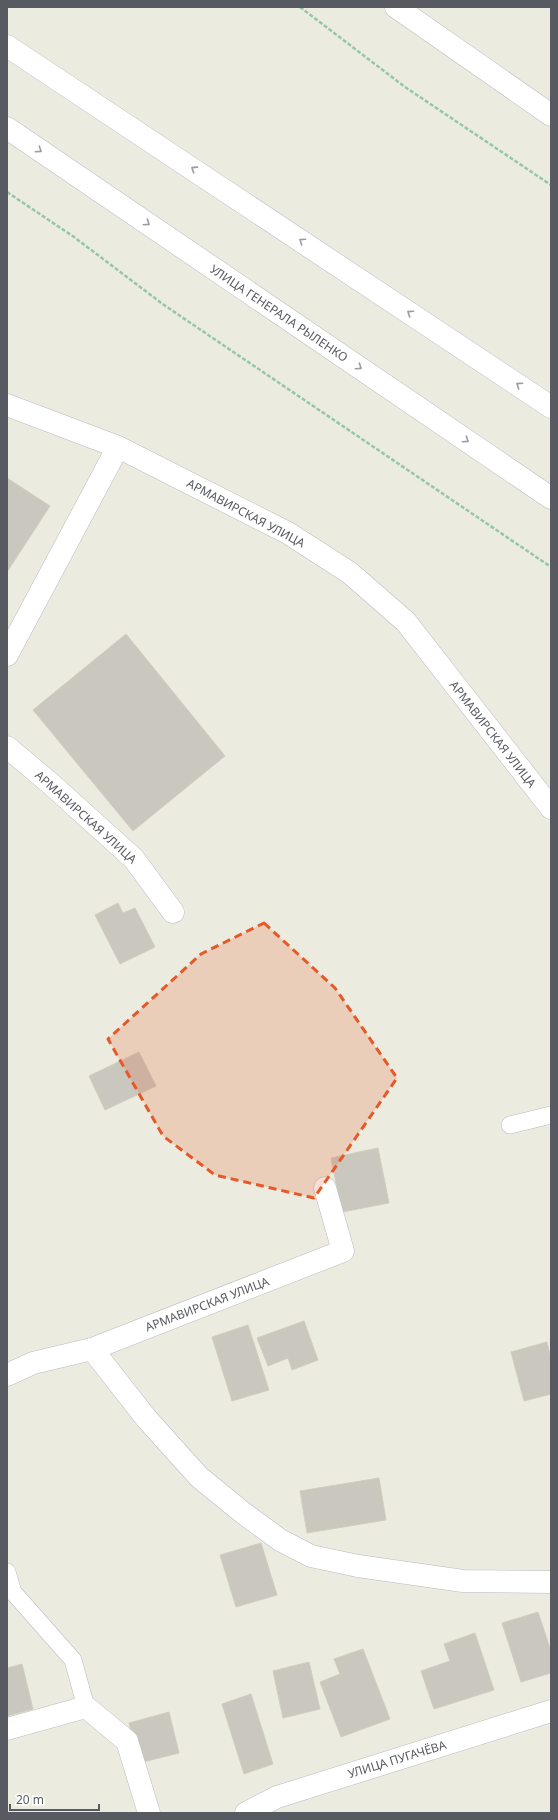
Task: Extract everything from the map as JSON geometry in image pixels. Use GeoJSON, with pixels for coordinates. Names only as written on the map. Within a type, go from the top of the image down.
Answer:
{"type":"FeatureCollection","features":[{"type":"Feature","properties":{"kind":"street"},"geometry":{"type":"LineString","coordinates":[[396,7],[551,115]]}},
{"type":"Feature","properties":{"kind":"street"},"geometry":{"type":"LineString","coordinates":[[7,46],[551,407]]}},
{"type":"Feature","properties":{"kind":"street","name":"УЛИЦА ГЕНЕРАЛА РЫЛЕНКО"},"geometry":{"type":"LineString","coordinates":[[7,128],[551,498]]}},
{"type":"Feature","properties":{"kind":"street","name":"АРМАВИРСКАЯ УЛИЦА"},"geometry":{"type":"LineString","coordinates":[[7,405],[118,447],[288,533],[350,573],[406,622],[551,808]]}},
{"type":"Feature","properties":{"kind":"street"},"geometry":{"type":"LineString","coordinates":[[10,641],[118,447]]}},
{"type":"Feature","properties":{"kind":"street","name":"АРМАВИРСКАЯ УЛИЦА"},"geometry":{"type":"LineString","coordinates":[[7,747],[51,784],[134,859],[173,912]]}},
{"type":"Feature","properties":{"kind":"street","name":"АРМАВИРСКАЯ УЛИЦА"},"geometry":{"type":"LineString","coordinates":[[7,1375],[33,1363],[92,1349],[343,1251],[325,1188]]}},
{"type":"Feature","properties":{"kind":"street"},"geometry":{"type":"LineString","coordinates":[[92,1349],[146,1418],[199,1477],[242,1512],[280,1540],[311,1556],[358,1566],[463,1581],[551,1582]]}},
{"type":"Feature","properties":{"kind":"street"},"geometry":{"type":"LineString","coordinates":[[7,1729],[86,1707],[126,1741],[149,1813]]}},
{"type":"Feature","properties":{"kind":"street","name":"УЛИЦА ПУГАЧЁВА"},"geometry":{"type":"LineString","coordinates":[[246,1813],[277,1797],[551,1711]]}},
{"type":"Feature","properties":{"kind":"lane"},"geometry":{"type":"LineString","coordinates":[[510,1126],[551,1115]]}},
{"type":"Feature","properties":{"kind":"lane"},"geometry":{"type":"LineString","coordinates":[[7,1572],[13,1592],[73,1660],[86,1707]]}},
{"type":"Feature","properties":{"kind":"path"},"geometry":{"type":"LineString","coordinates":[[300,7],[405,87],[551,184]]}},
{"type":"Feature","properties":{"kind":"path"},"geometry":{"type":"LineString","coordinates":[[7,192],[74,237],[164,305],[551,567]]}},
{"type":"Feature","properties":{"kind":"highlighted area"},"geometry":{"type":"Polygon","coordinates":[[[264,923],[335,988],[397,1078],[314,1198],[215,1175],[163,1136],[108,1039],[201,954],[264,923]]]}},
{"type":"Feature","properties":{"kind":"building"},"geometry":{"type":"Polygon","coordinates":[[[7,478],[50,506],[7,572],[7,478]]]}},
{"type":"Feature","properties":{"kind":"building"},"geometry":{"type":"Polygon","coordinates":[[[126,634],[225,756],[133,831],[33,710],[126,634]]]}},
{"type":"Feature","properties":{"kind":"building"},"geometry":{"type":"Polygon","coordinates":[[[118,903],[123,913],[135,908],[155,947],[120,964],[95,915],[118,903]]]}},
{"type":"Feature","properties":{"kind":"building"},"geometry":{"type":"Polygon","coordinates":[[[139,1052],[156,1086],[105,1110],[89,1076],[139,1052]]]}},
{"type":"Feature","properties":{"kind":"building"},"geometry":{"type":"Polygon","coordinates":[[[378,1148],[389,1203],[342,1212],[331,1158],[378,1148]]]}},
{"type":"Feature","properties":{"kind":"building"},"geometry":{"type":"Polygon","coordinates":[[[304,1321],[318,1360],[292,1370],[288,1358],[268,1366],[257,1338],[304,1321]]]}},
{"type":"Feature","properties":{"kind":"building"},"geometry":{"type":"Polygon","coordinates":[[[248,1325],[269,1390],[232,1401],[212,1337],[248,1325]]]}},
{"type":"Feature","properties":{"kind":"building"},"geometry":{"type":"Polygon","coordinates":[[[547,1342],[551,1359],[551,1394],[524,1401],[511,1352],[547,1342]]]}},
{"type":"Feature","properties":{"kind":"building"},"geometry":{"type":"Polygon","coordinates":[[[379,1478],[386,1520],[307,1533],[300,1491],[379,1478]]]}},
{"type":"Feature","properties":{"kind":"building"},"geometry":{"type":"Polygon","coordinates":[[[261,1543],[277,1595],[236,1607],[220,1555],[261,1543]]]}},
{"type":"Feature","properties":{"kind":"building"},"geometry":{"type":"Polygon","coordinates":[[[538,1612],[551,1651],[551,1673],[521,1682],[502,1623],[538,1612]]]}},
{"type":"Feature","properties":{"kind":"building"},"geometry":{"type":"Polygon","coordinates":[[[475,1633],[494,1690],[434,1709],[421,1671],[450,1661],[444,1644],[475,1633]]]}},
{"type":"Feature","properties":{"kind":"building"},"geometry":{"type":"Polygon","coordinates":[[[363,1649],[390,1719],[341,1737],[320,1682],[340,1674],[334,1659],[363,1649]]]}},
{"type":"Feature","properties":{"kind":"building"},"geometry":{"type":"Polygon","coordinates":[[[309,1662],[320,1709],[283,1718],[273,1671],[309,1662]]]}},
{"type":"Feature","properties":{"kind":"building"},"geometry":{"type":"Polygon","coordinates":[[[22,1664],[33,1709],[7,1716],[7,1668],[22,1664]]]}},
{"type":"Feature","properties":{"kind":"building"},"geometry":{"type":"Polygon","coordinates":[[[251,1694],[273,1764],[244,1774],[222,1704],[251,1694]]]}},
{"type":"Feature","properties":{"kind":"building"},"geometry":{"type":"Polygon","coordinates":[[[169,1712],[179,1753],[139,1763],[129,1723],[169,1712]]]}}]}
